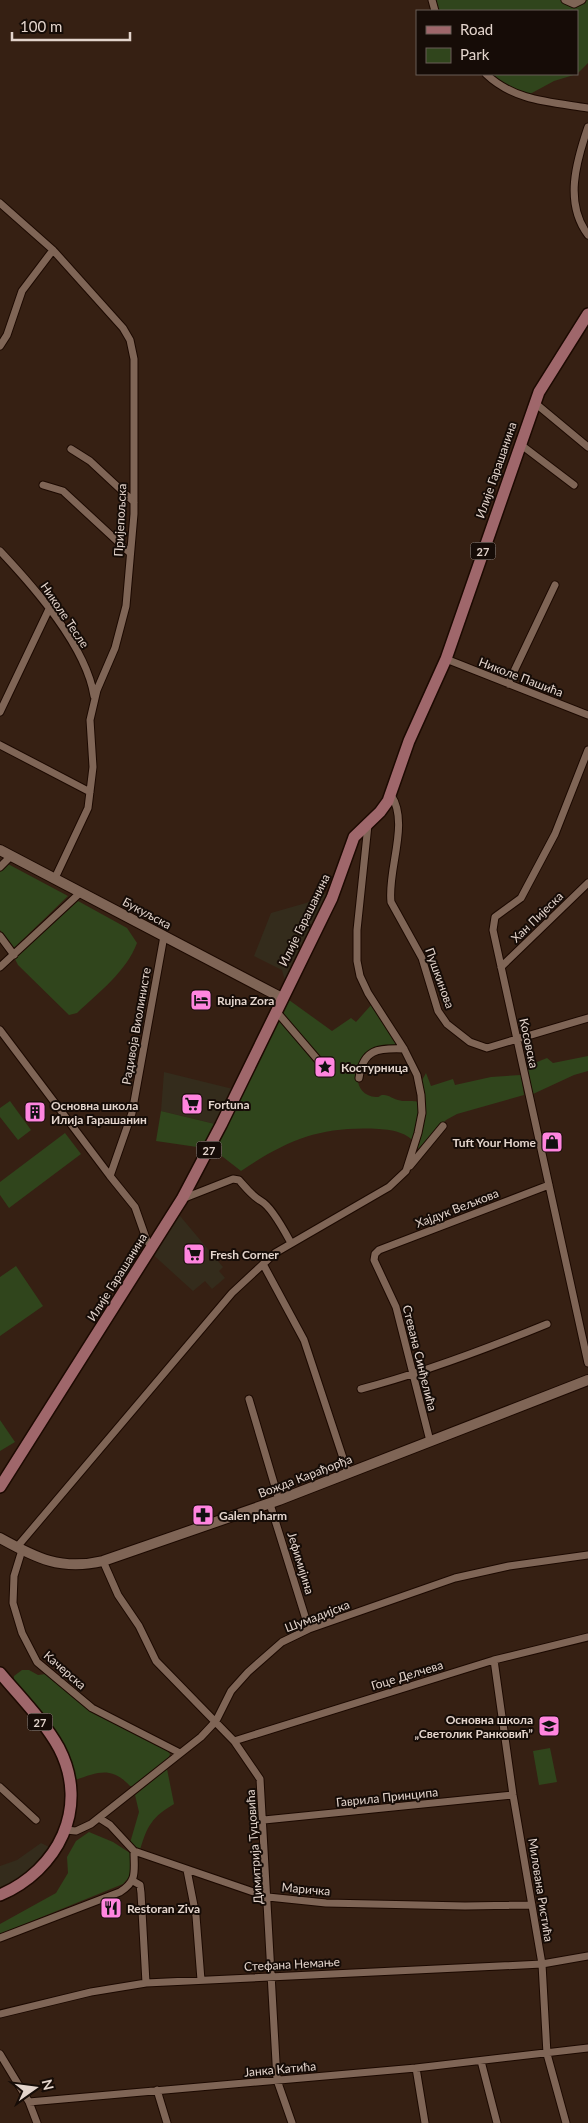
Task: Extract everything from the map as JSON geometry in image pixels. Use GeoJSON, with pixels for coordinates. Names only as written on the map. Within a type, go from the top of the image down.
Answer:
{"type":"FeatureCollection","features":[{"type":"Feature","properties":{"kind":"main road","name":"Илије Гарашанина"},"geometry":{"type":"LineString","coordinates":[[0,1487],[182,1199],[221,1125],[332,898],[354,837],[384,808],[409,741],[446,660],[538,392],[588,314]]}},
{"type":"Feature","properties":{"kind":"main road","name":"Букуљска"},"geometry":{"type":"LineString","coordinates":[[0,850],[282,998]]}},
{"type":"Feature","properties":{"kind":"main road","name":"Вожда Карађорђа"},"geometry":{"type":"LineString","coordinates":[[0,1538],[20,1549],[61,1564],[79,1566],[104,1561],[274,1502],[588,1380]]}},
{"type":"Feature","properties":{"kind":"main road","name":"27"},"geometry":{"type":"LineString","coordinates":[[0,1673],[51,1736],[66,1765],[70,1788],[70,1815],[60,1842],[43,1867],[22,1884],[0,1895]]}},
{"type":"Feature","properties":{"kind":"street"},"geometry":{"type":"LineString","coordinates":[[565,0],[574,4],[582,0]]}},
{"type":"Feature","properties":{"kind":"street"},"geometry":{"type":"LineString","coordinates":[[487,75],[498,85],[531,100],[588,108]]}},
{"type":"Feature","properties":{"kind":"street"},"geometry":{"type":"LineString","coordinates":[[588,127],[576,160],[573,181],[580,224],[588,235]]}},
{"type":"Feature","properties":{"kind":"street","name":"Пријепољска"},"geometry":{"type":"LineString","coordinates":[[0,203],[53,250],[122,328],[130,340],[134,359],[134,502],[126,606],[115,648],[95,701],[89,735],[93,768],[88,808],[55,878]]}},
{"type":"Feature","properties":{"kind":"street"},"geometry":{"type":"LineString","coordinates":[[0,346],[7,335],[22,291],[53,250]]}},
{"type":"Feature","properties":{"kind":"street"},"geometry":{"type":"LineString","coordinates":[[535,403],[588,446]]}},
{"type":"Feature","properties":{"kind":"street"},"geometry":{"type":"LineString","coordinates":[[520,444],[574,485]]}},
{"type":"Feature","properties":{"kind":"street"},"geometry":{"type":"LineString","coordinates":[[70,449],[90,460],[134,502]]}},
{"type":"Feature","properties":{"kind":"street"},"geometry":{"type":"LineString","coordinates":[[43,485],[63,491],[130,553]]}},
{"type":"Feature","properties":{"kind":"street","name":"Николе Тесле"},"geometry":{"type":"LineString","coordinates":[[0,552],[24,577],[49,609],[78,652],[89,676],[95,701]]}},
{"type":"Feature","properties":{"kind":"street"},"geometry":{"type":"LineString","coordinates":[[508,684],[555,585]]}},
{"type":"Feature","properties":{"kind":"street"},"geometry":{"type":"LineString","coordinates":[[0,712],[49,609]]}},
{"type":"Feature","properties":{"kind":"street","name":"Николе Пашића"},"geometry":{"type":"LineString","coordinates":[[446,660],[588,715]]}},
{"type":"Feature","properties":{"kind":"street"},"geometry":{"type":"LineString","coordinates":[[0,745],[90,792]]}},
{"type":"Feature","properties":{"kind":"street","name":"Косовска"},"geometry":{"type":"LineString","coordinates":[[588,750],[555,834],[521,898],[495,917],[493,922],[501,967],[588,1363]]}},
{"type":"Feature","properties":{"kind":"street","name":"Пушкинова"},"geometry":{"type":"LineString","coordinates":[[390,795],[396,802],[398,812],[390,893],[391,902],[422,958],[438,1010],[456,1033],[480,1047],[487,1048],[588,1018]]}},
{"type":"Feature","properties":{"kind":"street"},"geometry":{"type":"LineString","coordinates":[[368,823],[357,930],[357,961],[360,976],[368,993],[404,1049],[417,1076],[422,1113],[413,1151],[406,1170]]}},
{"type":"Feature","properties":{"kind":"street"},"geometry":{"type":"LineString","coordinates":[[0,868],[11,856]]}},
{"type":"Feature","properties":{"kind":"street","name":"Хан Пијеска"},"geometry":{"type":"LineString","coordinates":[[501,967],[588,883]]}},
{"type":"Feature","properties":{"kind":"street"},"geometry":{"type":"LineString","coordinates":[[0,967],[81,892]]}},
{"type":"Feature","properties":{"kind":"street"},"geometry":{"type":"LineString","coordinates":[[0,936],[14,954]]}},
{"type":"Feature","properties":{"kind":"street","name":"Радивоја Виолинисте"},"geometry":{"type":"LineString","coordinates":[[110,1176],[132,1112],[164,936]]}},
{"type":"Feature","properties":{"kind":"street"},"geometry":{"type":"LineString","coordinates":[[276,1011],[318,1060]]}},
{"type":"Feature","properties":{"kind":"street"},"geometry":{"type":"LineString","coordinates":[[0,1030],[110,1176],[136,1207],[147,1241],[152,1247]]}},
{"type":"Feature","properties":{"kind":"street"},"geometry":{"type":"LineString","coordinates":[[359,1078],[360,1066],[368,1055],[383,1049],[404,1049]]}},
{"type":"Feature","properties":{"kind":"street"},"geometry":{"type":"LineString","coordinates":[[20,1549],[232,1293],[263,1264],[291,1243],[389,1186],[406,1170],[443,1126]]}},
{"type":"Feature","properties":{"kind":"street"},"geometry":{"type":"LineString","coordinates":[[182,1199],[232,1179],[239,1180],[257,1200],[266,1206],[280,1223],[291,1243]]}},
{"type":"Feature","properties":{"kind":"street","name":"Хајдук Вељкова"},"geometry":{"type":"LineString","coordinates":[[375,1254],[379,1250],[549,1185]]}},
{"type":"Feature","properties":{"kind":"street","name":"Стевана Синђелића"},"geometry":{"type":"LineString","coordinates":[[375,1254],[374,1260],[396,1308],[430,1441]]}},
{"type":"Feature","properties":{"kind":"street"},"geometry":{"type":"LineString","coordinates":[[263,1264],[304,1340],[348,1473]]}},
{"type":"Feature","properties":{"kind":"street"},"geometry":{"type":"LineString","coordinates":[[362,1389],[412,1376],[471,1356],[548,1324]]}},
{"type":"Feature","properties":{"kind":"street","name":"Јефимијина"},"geometry":{"type":"LineString","coordinates":[[250,1399],[274,1502],[309,1629]]}},
{"type":"Feature","properties":{"kind":"street","name":"Качерска"},"geometry":{"type":"LineString","coordinates":[[20,1549],[14,1576],[13,1603],[22,1633],[37,1662],[92,1708],[180,1753]]}},
{"type":"Feature","properties":{"kind":"street","name":"Шумадијска"},"geometry":{"type":"LineString","coordinates":[[65,1830],[76,1831],[99,1818],[201,1737],[216,1720],[230,1691],[282,1642],[309,1629],[455,1578],[509,1566],[588,1555]]}},
{"type":"Feature","properties":{"kind":"street","name":"Димитрија Туцовића"},"geometry":{"type":"LineString","coordinates":[[104,1561],[118,1595],[139,1626],[156,1661],[216,1720],[234,1741],[260,1779],[264,1820],[277,2080],[292,2123]]}},
{"type":"Feature","properties":{"kind":"street","name":"Гоце Делчева"},"geometry":{"type":"LineString","coordinates":[[234,1741],[494,1660],[588,1637]]}},
{"type":"Feature","properties":{"kind":"street","name":"Милована Ристића"},"geometry":{"type":"LineString","coordinates":[[494,1660],[513,1795],[542,1964],[547,2054],[566,2123]]}},
{"type":"Feature","properties":{"kind":"street"},"geometry":{"type":"LineString","coordinates":[[0,1787],[36,1820]]}},
{"type":"Feature","properties":{"kind":"street","name":"Гаврила Принципа"},"geometry":{"type":"LineString","coordinates":[[264,1820],[513,1795]]}},
{"type":"Feature","properties":{"kind":"street","name":"Маричка"},"geometry":{"type":"LineString","coordinates":[[99,1818],[110,1825],[134,1851],[268,1897],[326,1903],[465,1906],[532,1905]]}},
{"type":"Feature","properties":{"kind":"street"},"geometry":{"type":"LineString","coordinates":[[0,1938],[120,1892],[133,1881],[134,1851]]}},
{"type":"Feature","properties":{"kind":"street"},"geometry":{"type":"LineString","coordinates":[[187,1870],[197,1930],[201,1980]]}},
{"type":"Feature","properties":{"kind":"street"},"geometry":{"type":"LineString","coordinates":[[133,1881],[140,1885],[146,1983]]}},
{"type":"Feature","properties":{"kind":"street","name":"Стефана Немање"},"geometry":{"type":"LineString","coordinates":[[0,2014],[91,1992],[146,1983],[542,1964],[588,1956]]}},
{"type":"Feature","properties":{"kind":"street","name":"Јанка Катића"},"geometry":{"type":"LineString","coordinates":[[29,2102],[416,2068],[588,2048]]}},
{"type":"Feature","properties":{"kind":"street"},"geometry":{"type":"LineString","coordinates":[[0,2054],[29,2102],[37,2123]]}},
{"type":"Feature","properties":{"kind":"street"},"geometry":{"type":"LineString","coordinates":[[481,2061],[497,2123]]}},
{"type":"Feature","properties":{"kind":"street"},"geometry":{"type":"LineString","coordinates":[[416,2068],[426,2123]]}},
{"type":"Feature","properties":{"kind":"street"},"geometry":{"type":"LineString","coordinates":[[156,2090],[167,2123]]}},
{"type":"Feature","properties":{"kind":"shaded area"},"geometry":{"type":"Polygon","coordinates":[[[336,888],[287,988],[282,970],[254,956],[271,913],[306,903],[336,888]]]}},
{"type":"Feature","properties":{"kind":"shaded area"},"geometry":{"type":"Polygon","coordinates":[[[164,1072],[233,1089],[215,1124],[161,1111],[164,1072]]]}},
{"type":"Feature","properties":{"kind":"shaded area"},"geometry":{"type":"Polygon","coordinates":[[[175,1210],[223,1267],[219,1271],[225,1278],[212,1289],[205,1281],[193,1291],[149,1251],[175,1210]]]}},
{"type":"Feature","properties":{"kind":"shaded area"},"geometry":{"type":"Polygon","coordinates":[[[41,1843],[51,1848],[43,1859],[25,1875],[0,1889],[0,1866],[17,1860],[41,1843]]]}},
{"type":"Feature","properties":{"kind":"green space"},"geometry":{"type":"Polygon","coordinates":[[[434,0],[561,0],[570,5],[588,0],[588,63],[578,73],[578,10],[439,10],[434,0]]]}},
{"type":"Feature","properties":{"kind":"green space"},"geometry":{"type":"Polygon","coordinates":[[[490,75],[574,75],[554,81],[530,94],[499,83],[490,75]]]}},
{"type":"Feature","properties":{"kind":"green space"},"geometry":{"type":"Polygon","coordinates":[[[8,864],[68,896],[14,948],[0,930],[0,872],[8,864]]]}},
{"type":"Feature","properties":{"kind":"green space"},"geometry":{"type":"Polygon","coordinates":[[[78,901],[127,928],[137,943],[126,963],[111,981],[77,1013],[69,1015],[18,965],[15,959],[78,901]]]}},
{"type":"Feature","properties":{"kind":"green space"},"geometry":{"type":"Polygon","coordinates":[[[289,1000],[332,1031],[351,1018],[356,1022],[372,1004],[398,1047],[372,1053],[363,1060],[358,1073],[358,1082],[361,1089],[367,1095],[379,1097],[386,1095],[398,1100],[417,1102],[424,1105],[421,1082],[426,1073],[431,1086],[453,1079],[455,1085],[491,1077],[521,1075],[524,1095],[457,1114],[446,1120],[418,1149],[407,1136],[391,1130],[340,1130],[306,1137],[290,1143],[241,1171],[214,1150],[289,1000]]]}},
{"type":"Feature","properties":{"kind":"green space"},"geometry":{"type":"Polygon","coordinates":[[[588,1056],[588,1071],[574,1075],[533,1094],[527,1066],[547,1058],[553,1063],[588,1056]]]}},
{"type":"Feature","properties":{"kind":"green space"},"geometry":{"type":"Polygon","coordinates":[[[10,1101],[31,1130],[18,1140],[0,1117],[0,1108],[10,1101]]]}},
{"type":"Feature","properties":{"kind":"green space"},"geometry":{"type":"Polygon","coordinates":[[[161,1111],[215,1124],[204,1148],[156,1141],[161,1111]]]}},
{"type":"Feature","properties":{"kind":"green space"},"geometry":{"type":"Polygon","coordinates":[[[65,1133],[81,1154],[9,1208],[0,1195],[0,1182],[65,1133]]]}},
{"type":"Feature","properties":{"kind":"green space"},"geometry":{"type":"Polygon","coordinates":[[[16,1266],[43,1306],[0,1336],[0,1277],[16,1266]]]}},
{"type":"Feature","properties":{"kind":"green space"},"geometry":{"type":"Polygon","coordinates":[[[0,1420],[15,1442],[0,1451],[0,1420]]]}},
{"type":"Feature","properties":{"kind":"green space"},"geometry":{"type":"Polygon","coordinates":[[[22,1670],[29,1670],[38,1675],[46,1674],[95,1714],[165,1748],[170,1754],[168,1760],[133,1786],[130,1786],[117,1775],[104,1772],[75,1780],[71,1766],[58,1739],[42,1715],[14,1680],[14,1676],[22,1670]]]}},
{"type":"Feature","properties":{"kind":"green space"},"geometry":{"type":"Polygon","coordinates":[[[550,1748],[557,1782],[539,1785],[533,1751],[550,1748]]]}},
{"type":"Feature","properties":{"kind":"green space"},"geometry":{"type":"Polygon","coordinates":[[[167,1769],[174,1804],[160,1813],[151,1823],[140,1850],[130,1843],[139,1812],[135,1795],[167,1769]]]}},
{"type":"Feature","properties":{"kind":"green space"},"geometry":{"type":"Polygon","coordinates":[[[89,1832],[113,1842],[130,1853],[130,1876],[123,1884],[0,1934],[0,1924],[56,1893],[68,1873],[67,1857],[76,1841],[89,1832]]]}},
{"type":"Feature","properties":{"kind":"place","name":"Rujna Zora"},"geometry":{"type":"Point","coordinates":[201,1000]}},
{"type":"Feature","properties":{"kind":"place","name":"Костурница"},"geometry":{"type":"Point","coordinates":[325,1067]}},
{"type":"Feature","properties":{"kind":"place","name":"Fortuna"},"geometry":{"type":"Point","coordinates":[192,1104]}},
{"type":"Feature","properties":{"kind":"place","name":"Основна школа Илија Гарашанин"},"geometry":{"type":"Point","coordinates":[35,1112]}},
{"type":"Feature","properties":{"kind":"place","name":"Tuft Your Home"},"geometry":{"type":"Point","coordinates":[552,1142]}},
{"type":"Feature","properties":{"kind":"place","name":"Fresh Corner"},"geometry":{"type":"Point","coordinates":[194,1254]}},
{"type":"Feature","properties":{"kind":"place","name":"Galen pharm"},"geometry":{"type":"Point","coordinates":[203,1515]}},
{"type":"Feature","properties":{"kind":"place","name":"Основна школа „Светолик Ранковић”"},"geometry":{"type":"Point","coordinates":[549,1726]}},
{"type":"Feature","properties":{"kind":"place","name":"Restoran Ziva"},"geometry":{"type":"Point","coordinates":[111,1908]}}]}
